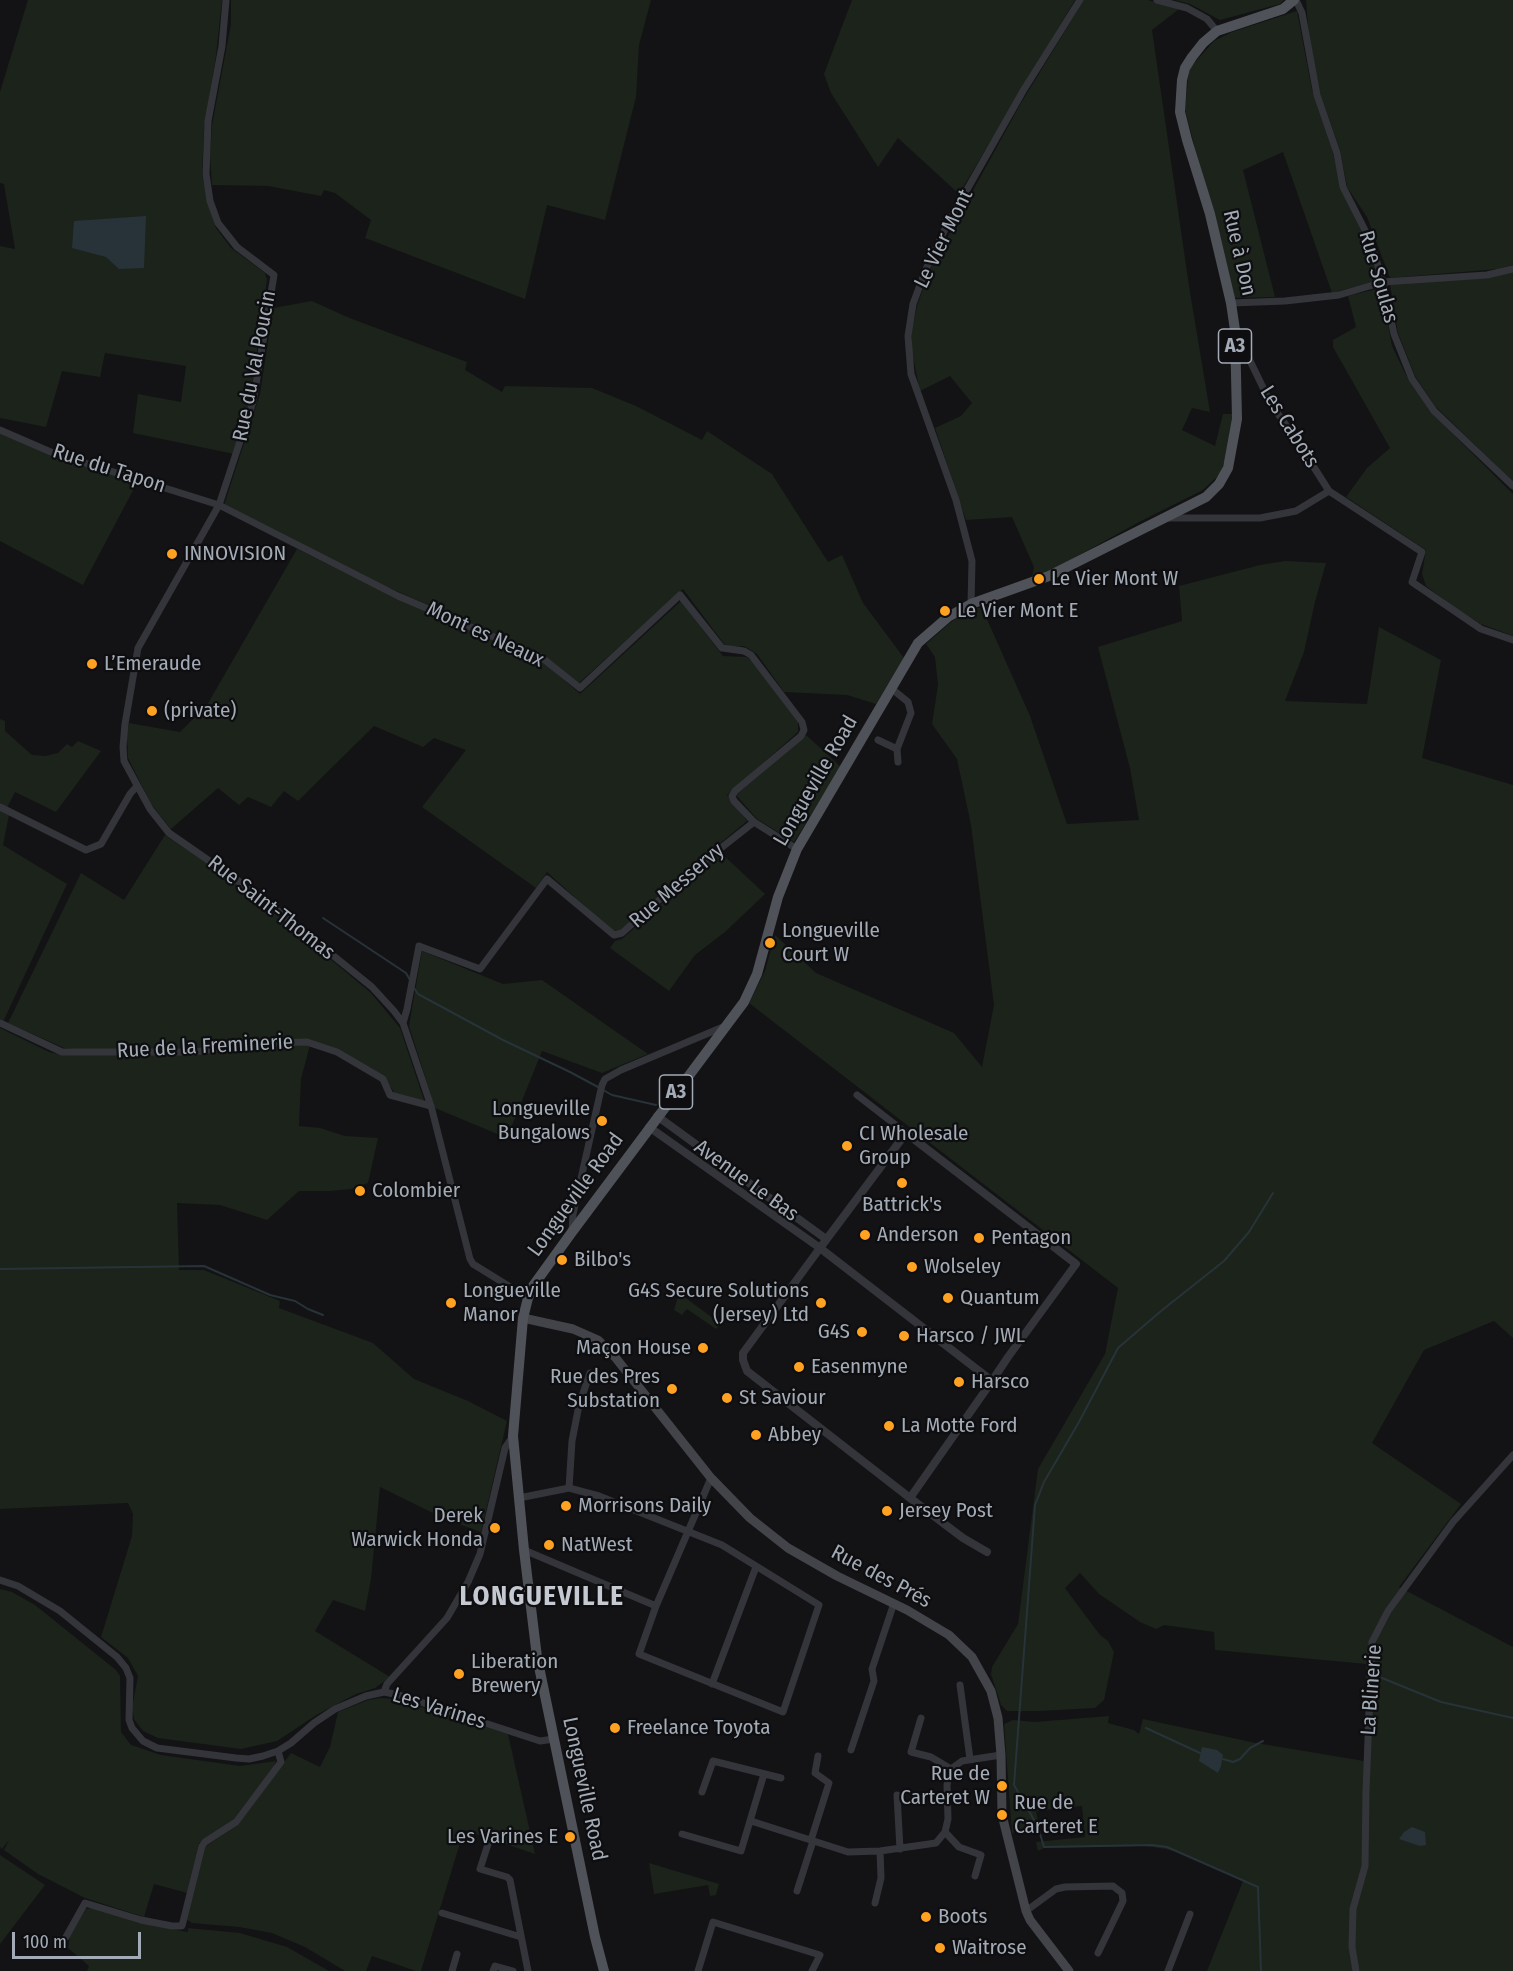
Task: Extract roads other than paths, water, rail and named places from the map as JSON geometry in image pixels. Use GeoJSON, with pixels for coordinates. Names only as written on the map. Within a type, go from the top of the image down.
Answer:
{"type":"FeatureCollection","features":[{"type":"Feature","properties":{"kind":"main road","name":"Rue à Don"},"geometry":{"type":"LineString","coordinates":[[971,604],[1049,576],[1206,497],[1219,484],[1228,468],[1237,419],[1235,330],[1210,214],[1180,112],[1180,91],[1185,68],[1203,43],[1217,31],[1283,9],[1295,0]]}},
{"type":"Feature","properties":{"kind":"main road","name":"Longueville Road"},"geometry":{"type":"LineString","coordinates":[[604,1971],[537,1657],[524,1551],[513,1436],[523,1318],[528,1298],[533,1286],[572,1232],[744,1002],[757,974],[778,897],[797,849],[918,644],[948,617],[971,604]]}},
{"type":"Feature","properties":{"kind":"main road","name":"Rue des Prés"},"geometry":{"type":"LineString","coordinates":[[523,1318],[573,1329],[598,1340],[622,1364],[711,1478],[750,1518],[788,1548],[837,1576],[894,1603],[959,1643],[979,1667],[998,1718],[1002,1815],[1026,1911],[1030,1920],[1069,1971]]}},
{"type":"Feature","properties":{"kind":"street","name":"Rue du Val Poucin"},"geometry":{"type":"LineString","coordinates":[[219,506],[253,402],[274,275],[237,246],[218,223],[210,201],[206,174],[208,121],[222,46],[226,0]]}},
{"type":"Feature","properties":{"kind":"street","name":"Le Vier Mont"},"geometry":{"type":"LineString","coordinates":[[971,604],[972,561],[956,500],[911,374],[908,336],[913,304],[926,269],[948,223],[1023,91],[1080,0]]}},
{"type":"Feature","properties":{"kind":"street"},"geometry":{"type":"LineString","coordinates":[[1157,0],[1187,8],[1208,19],[1217,31]]}},
{"type":"Feature","properties":{"kind":"street","name":"Rue Soulas"},"geometry":{"type":"LineString","coordinates":[[1295,0],[1302,13],[1317,95],[1337,153],[1343,187],[1370,240],[1383,282],[1394,334],[1412,379],[1434,411],[1513,486]]}},
{"type":"Feature","properties":{"kind":"street"},"geometry":{"type":"LineString","coordinates":[[1231,303],[1285,301],[1339,295],[1383,282],[1487,275],[1513,269]]}},
{"type":"Feature","properties":{"kind":"street","name":"Les Cabots"},"geometry":{"type":"LineString","coordinates":[[1235,330],[1271,404],[1329,491]]}},
{"type":"Feature","properties":{"kind":"street","name":"Rue du Tapon"},"geometry":{"type":"LineString","coordinates":[[0,430],[53,453],[219,506]]}},
{"type":"Feature","properties":{"kind":"street"},"geometry":{"type":"LineString","coordinates":[[1165,518],[1260,518],[1296,511],[1329,491],[1422,552],[1412,582],[1481,629],[1513,640]]}},
{"type":"Feature","properties":{"kind":"street","name":"Rue Saint-Thomas"},"geometry":{"type":"LineString","coordinates":[[219,506],[138,648],[130,688],[123,747],[124,761],[137,786],[169,833],[256,894],[372,987],[403,1023],[431,1106],[470,1259],[473,1264],[528,1298]]}},
{"type":"Feature","properties":{"kind":"street","name":"Mont es Neaux"},"geometry":{"type":"LineString","coordinates":[[219,506],[398,596],[541,657],[580,688],[680,595],[722,648],[744,651],[751,655],[802,722],[804,729],[801,736],[735,791],[732,796],[754,822],[797,849]]}},
{"type":"Feature","properties":{"kind":"street"},"geometry":{"type":"LineString","coordinates":[[892,689],[908,702],[911,713],[897,749],[898,762]]}},
{"type":"Feature","properties":{"kind":"street"},"geometry":{"type":"LineString","coordinates":[[878,740],[897,749]]}},
{"type":"Feature","properties":{"kind":"street"},"geometry":{"type":"LineString","coordinates":[[0,807],[86,850],[101,844],[129,794],[137,786]]}},
{"type":"Feature","properties":{"kind":"street","name":"Rue Messervy"},"geometry":{"type":"LineString","coordinates":[[403,1023],[419,946],[480,969],[547,879],[614,935],[622,933],[688,874],[754,822]]}},
{"type":"Feature","properties":{"kind":"street","name":"Rue de la Freminerie"},"geometry":{"type":"LineString","coordinates":[[0,1023],[62,1052],[194,1053],[246,1044],[307,1042],[337,1052],[383,1079],[390,1095],[431,1106]]}},
{"type":"Feature","properties":{"kind":"street"},"geometry":{"type":"LineString","coordinates":[[572,1232],[573,1214],[605,1079],[621,1070],[726,1026]]}},
{"type":"Feature","properties":{"kind":"street"},"geometry":{"type":"LineString","coordinates":[[857,1095],[1076,1264],[910,1498]]}},
{"type":"Feature","properties":{"kind":"street","name":"Avenue Le Bas"},"geometry":{"type":"LineString","coordinates":[[657,1116],[826,1239]]}},
{"type":"Feature","properties":{"kind":"street","name":"Avenue Le Bas"},"geometry":{"type":"LineString","coordinates":[[649,1127],[820,1248],[992,1381]]}},
{"type":"Feature","properties":{"kind":"street"},"geometry":{"type":"LineString","coordinates":[[906,1133],[747,1347],[743,1353],[743,1360],[747,1371],[963,1538],[987,1552]]}},
{"type":"Feature","properties":{"kind":"street"},"geometry":{"type":"LineString","coordinates":[[569,1488],[572,1441],[579,1405],[590,1373]]}},
{"type":"Feature","properties":{"kind":"street"},"geometry":{"type":"LineString","coordinates":[[384,1692],[387,1684],[447,1618],[468,1582],[480,1554],[505,1448],[513,1436]]}},
{"type":"Feature","properties":{"kind":"street","name":"La Blinerie"},"geometry":{"type":"LineString","coordinates":[[1356,1971],[1352,1947],[1353,1909],[1365,1866],[1365,1791],[1372,1642],[1388,1611],[1453,1522],[1513,1455]]}},
{"type":"Feature","properties":{"kind":"street"},"geometry":{"type":"LineString","coordinates":[[519,1497],[569,1488],[599,1496],[688,1530],[722,1545],[819,1605],[783,1712],[639,1654],[656,1606],[688,1530],[711,1478]]}},
{"type":"Feature","properties":{"kind":"street"},"geometry":{"type":"LineString","coordinates":[[524,1551],[656,1606]]}},
{"type":"Feature","properties":{"kind":"street"},"geometry":{"type":"LineString","coordinates":[[712,1684],[756,1567]]}},
{"type":"Feature","properties":{"kind":"street","name":"Les Varines"},"geometry":{"type":"LineString","coordinates":[[0,1580],[18,1586],[60,1611],[117,1657],[126,1668],[130,1678],[129,1720],[136,1734],[143,1741],[157,1748],[249,1759],[278,1751],[335,1709],[366,1696],[384,1692],[540,1740],[554,1739]]}},
{"type":"Feature","properties":{"kind":"street"},"geometry":{"type":"LineString","coordinates":[[851,1750],[874,1681],[872,1669],[894,1603]]}},
{"type":"Feature","properties":{"kind":"street"},"geometry":{"type":"LineString","coordinates":[[960,1685],[970,1759]]}},
{"type":"Feature","properties":{"kind":"street"},"geometry":{"type":"LineString","coordinates":[[921,1718],[911,1752],[931,1757],[951,1769]]}},
{"type":"Feature","properties":{"kind":"street"},"geometry":{"type":"LineString","coordinates":[[66,1936],[85,1903],[141,1920],[182,1926],[202,1846],[236,1822],[281,1762],[278,1751]]}},
{"type":"Feature","properties":{"kind":"street"},"geometry":{"type":"LineString","coordinates":[[751,1821],[848,1852],[900,1849],[936,1843],[945,1832],[948,1819],[947,1785],[951,1769],[962,1761],[1001,1755]]}},
{"type":"Feature","properties":{"kind":"street"},"geometry":{"type":"LineString","coordinates":[[798,1891],[829,1783],[815,1773],[818,1756]]}},
{"type":"Feature","properties":{"kind":"street"},"geometry":{"type":"LineString","coordinates":[[702,1792],[713,1761],[781,1778]]}},
{"type":"Feature","properties":{"kind":"street"},"geometry":{"type":"LineString","coordinates":[[682,1834],[741,1851],[764,1774]]}},
{"type":"Feature","properties":{"kind":"street"},"geometry":{"type":"LineString","coordinates":[[897,1795],[900,1849]]}},
{"type":"Feature","properties":{"kind":"street"},"geometry":{"type":"LineString","coordinates":[[945,1832],[959,1846],[981,1855],[975,1876]]}},
{"type":"Feature","properties":{"kind":"street"},"geometry":{"type":"LineString","coordinates":[[489,1841],[480,1869],[510,1880],[528,1971]]}},
{"type":"Feature","properties":{"kind":"street"},"geometry":{"type":"LineString","coordinates":[[875,1903],[881,1878],[880,1851]]}},
{"type":"Feature","properties":{"kind":"street"},"geometry":{"type":"LineString","coordinates":[[1026,1911],[1056,1889],[1113,1886],[1122,1893],[1123,1901],[1098,1953]]}},
{"type":"Feature","properties":{"kind":"street"},"geometry":{"type":"LineString","coordinates":[[442,1913],[521,1937]]}},
{"type":"Feature","properties":{"kind":"street"},"geometry":{"type":"LineString","coordinates":[[1168,1971],[1190,1914]]}},
{"type":"Feature","properties":{"kind":"street"},"geometry":{"type":"LineString","coordinates":[[698,1971],[714,1922],[820,1955],[812,1971]]}},
{"type":"Feature","properties":{"kind":"street"},"geometry":{"type":"LineString","coordinates":[[452,1971],[457,1954]]}},
{"type":"Feature","properties":{"kind":"street"},"geometry":{"type":"LineString","coordinates":[[493,1971],[495,1966],[513,1971]]}},
{"type":"Feature","properties":{"kind":"waterway"},"geometry":{"type":"LineString","coordinates":[[323,918],[406,973],[410,980]]}},
{"type":"Feature","properties":{"kind":"waterway"},"geometry":{"type":"LineString","coordinates":[[414,988],[418,994],[503,1040],[598,1087]]}},
{"type":"Feature","properties":{"kind":"waterway"},"geometry":{"type":"LineString","coordinates":[[603,1090],[612,1095],[656,1105]]}},
{"type":"Feature","properties":{"kind":"waterway"},"geometry":{"type":"LineString","coordinates":[[1261,1971],[1258,1887],[1167,1847],[1152,1845],[1044,1847],[1038,1827],[1014,1785],[1035,1505],[1044,1482],[1118,1348],[1224,1261],[1249,1232],[1273,1193]]}},
{"type":"Feature","properties":{"kind":"waterway"},"geometry":{"type":"LineString","coordinates":[[0,1269],[204,1266],[270,1295],[295,1301],[323,1315]]}},
{"type":"Feature","properties":{"kind":"waterway"},"geometry":{"type":"LineString","coordinates":[[1382,1678],[1441,1702],[1513,1718]]}},
{"type":"Feature","properties":{"kind":"waterway"},"geometry":{"type":"LineString","coordinates":[[1146,1728],[1200,1753]]}},
{"type":"Feature","properties":{"kind":"waterway"},"geometry":{"type":"LineString","coordinates":[[1223,1759],[1233,1762],[1240,1759],[1250,1748],[1263,1741]]}},
{"type":"Feature","properties":{"kind":"place","name":"INNOVISION"},"geometry":{"type":"Point","coordinates":[172,554]}},
{"type":"Feature","properties":{"kind":"place","name":"Le Vier Mont W"},"geometry":{"type":"Point","coordinates":[1039,579]}},
{"type":"Feature","properties":{"kind":"place","name":"Le Vier Mont E"},"geometry":{"type":"Point","coordinates":[945,611]}},
{"type":"Feature","properties":{"kind":"place","name":"L’Emeraude"},"geometry":{"type":"Point","coordinates":[92,664]}},
{"type":"Feature","properties":{"kind":"place","name":"(private)"},"geometry":{"type":"Point","coordinates":[152,711]}},
{"type":"Feature","properties":{"kind":"place","name":"Longueville Court W"},"geometry":{"type":"Point","coordinates":[770,943]}},
{"type":"Feature","properties":{"kind":"place","name":"Longueville Bungalows"},"geometry":{"type":"Point","coordinates":[602,1121]}},
{"type":"Feature","properties":{"kind":"place","name":"CI Wholesale Group"},"geometry":{"type":"Point","coordinates":[847,1146]}},
{"type":"Feature","properties":{"kind":"place","name":"Battrick's"},"geometry":{"type":"Point","coordinates":[902,1183]}},
{"type":"Feature","properties":{"kind":"place","name":"Colombier"},"geometry":{"type":"Point","coordinates":[360,1191]}},
{"type":"Feature","properties":{"kind":"place","name":"Anderson"},"geometry":{"type":"Point","coordinates":[865,1235]}},
{"type":"Feature","properties":{"kind":"place","name":"Pentagon"},"geometry":{"type":"Point","coordinates":[979,1238]}},
{"type":"Feature","properties":{"kind":"place","name":"Bilbo's"},"geometry":{"type":"Point","coordinates":[562,1260]}},
{"type":"Feature","properties":{"kind":"place","name":"Wolseley"},"geometry":{"type":"Point","coordinates":[912,1267]}},
{"type":"Feature","properties":{"kind":"place","name":"Quantum"},"geometry":{"type":"Point","coordinates":[948,1298]}},
{"type":"Feature","properties":{"kind":"place","name":"Longueville Manor"},"geometry":{"type":"Point","coordinates":[451,1303]}},
{"type":"Feature","properties":{"kind":"place","name":"G4S Secure Solutions (Jersey) Ltd"},"geometry":{"type":"Point","coordinates":[821,1303]}},
{"type":"Feature","properties":{"kind":"place","name":"G4S"},"geometry":{"type":"Point","coordinates":[862,1332]}},
{"type":"Feature","properties":{"kind":"place","name":"Harsco / JWL"},"geometry":{"type":"Point","coordinates":[904,1336]}},
{"type":"Feature","properties":{"kind":"place","name":"Maçon House"},"geometry":{"type":"Point","coordinates":[703,1348]}},
{"type":"Feature","properties":{"kind":"place","name":"Easenmyne"},"geometry":{"type":"Point","coordinates":[799,1367]}},
{"type":"Feature","properties":{"kind":"place","name":"Harsco"},"geometry":{"type":"Point","coordinates":[959,1382]}},
{"type":"Feature","properties":{"kind":"place","name":"Rue des Pres Substation"},"geometry":{"type":"Point","coordinates":[672,1389]}},
{"type":"Feature","properties":{"kind":"place","name":"St Saviour"},"geometry":{"type":"Point","coordinates":[727,1398]}},
{"type":"Feature","properties":{"kind":"place","name":"La Motte Ford"},"geometry":{"type":"Point","coordinates":[889,1426]}},
{"type":"Feature","properties":{"kind":"place","name":"Abbey"},"geometry":{"type":"Point","coordinates":[756,1435]}},
{"type":"Feature","properties":{"kind":"place","name":"Morrisons Daily"},"geometry":{"type":"Point","coordinates":[566,1506]}},
{"type":"Feature","properties":{"kind":"place","name":"Jersey Post"},"geometry":{"type":"Point","coordinates":[887,1511]}},
{"type":"Feature","properties":{"kind":"place","name":"Derek Warwick Honda"},"geometry":{"type":"Point","coordinates":[495,1528]}},
{"type":"Feature","properties":{"kind":"place","name":"NatWest"},"geometry":{"type":"Point","coordinates":[549,1545]}},
{"type":"Feature","properties":{"kind":"place","name":"Liberation Brewery"},"geometry":{"type":"Point","coordinates":[459,1674]}},
{"type":"Feature","properties":{"kind":"place","name":"Freelance Toyota"},"geometry":{"type":"Point","coordinates":[615,1728]}},
{"type":"Feature","properties":{"kind":"place","name":"Rue de Carteret W"},"geometry":{"type":"Point","coordinates":[1002,1786]}},
{"type":"Feature","properties":{"kind":"place","name":"Rue de Carteret E"},"geometry":{"type":"Point","coordinates":[1002,1815]}},
{"type":"Feature","properties":{"kind":"place","name":"Les Varines E"},"geometry":{"type":"Point","coordinates":[570,1837]}},
{"type":"Feature","properties":{"kind":"place","name":"Boots"},"geometry":{"type":"Point","coordinates":[926,1917]}},
{"type":"Feature","properties":{"kind":"place","name":"Waitrose"},"geometry":{"type":"Point","coordinates":[940,1948]}},
{"type":"Feature","properties":{"kind":"district","name":"LONGUEVILLE"},"geometry":{"type":"Point","coordinates":[542,1597]}}]}
